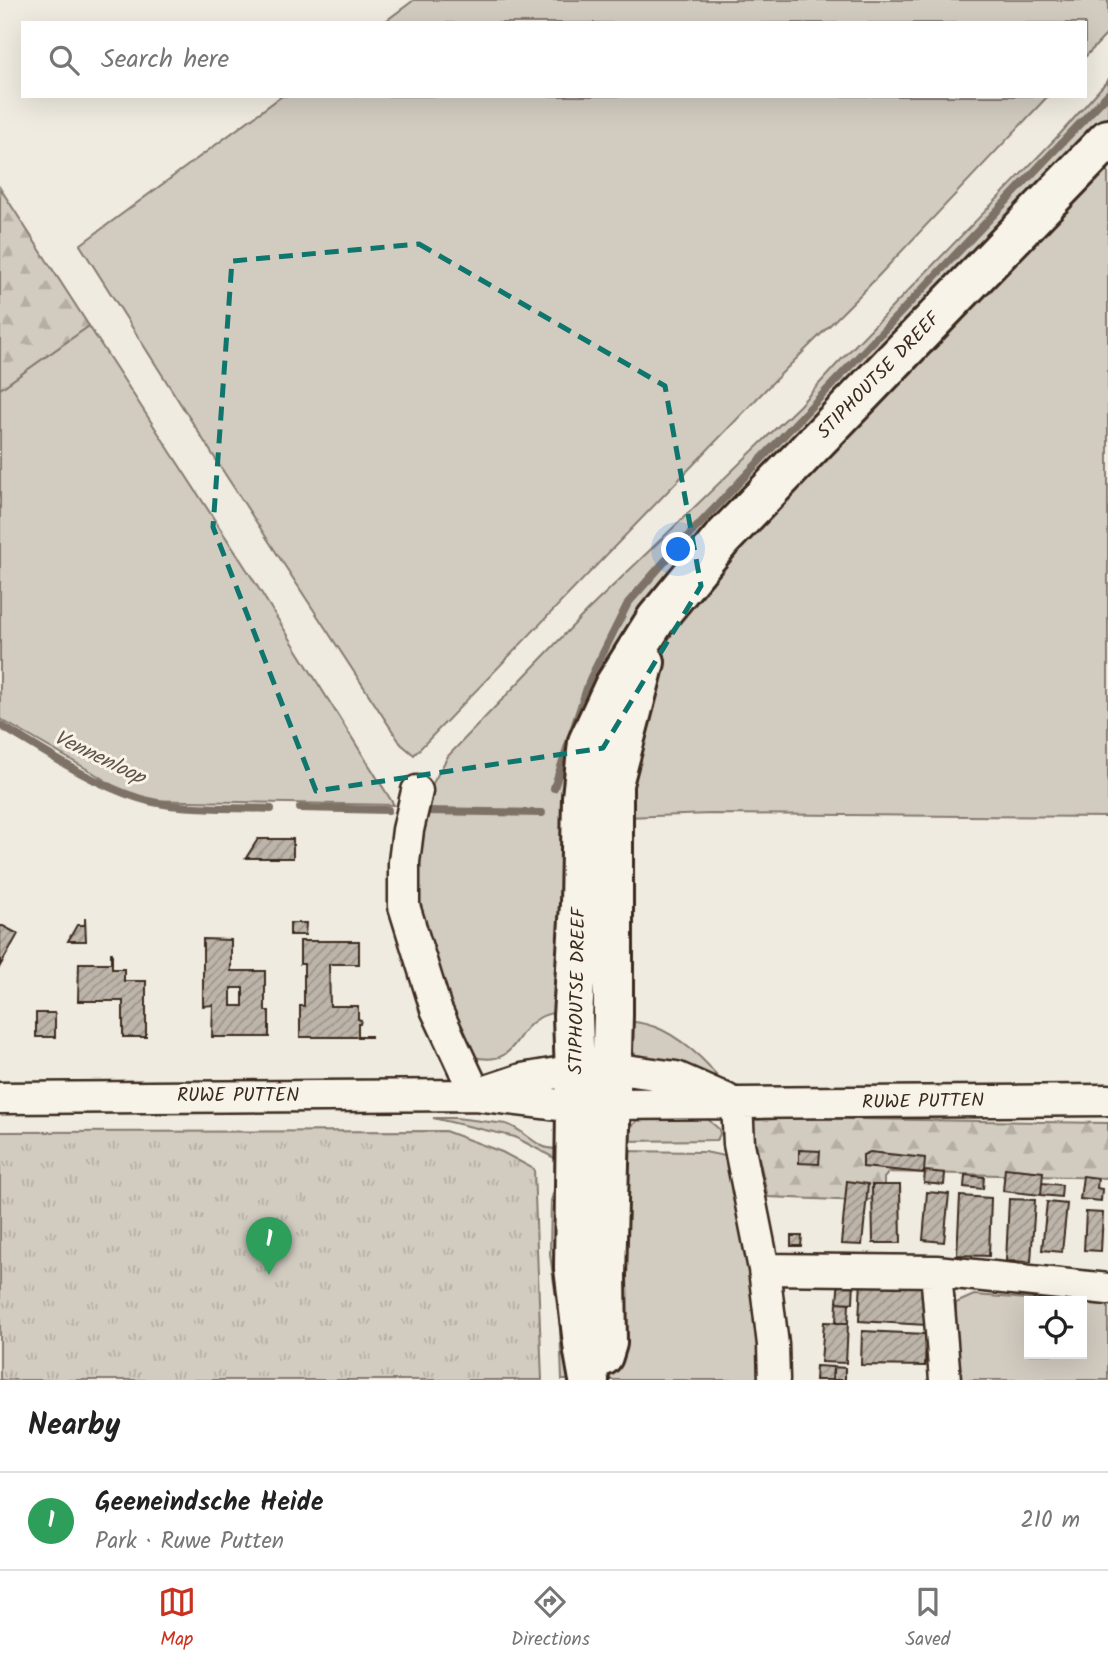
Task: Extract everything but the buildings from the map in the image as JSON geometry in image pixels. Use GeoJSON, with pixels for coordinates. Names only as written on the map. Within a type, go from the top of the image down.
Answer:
{"type":"FeatureCollection","features":[{"type":"Feature","properties":{"kind":"main road","name":"STIPHOUTSE DREEF"},"geometry":{"type":"LineString","coordinates":[[597,1380],[607,1343],[606,1276],[593,1087],[573,1016],[580,904],[582,796],[589,742],[614,687],[656,619],[721,540],[1108,139]]}},
{"type":"Feature","properties":{"kind":"main road","name":"STIPHOUTSE DREEF"},"geometry":{"type":"LineString","coordinates":[[589,1380],[574,1268],[593,1087]]}},
{"type":"Feature","properties":{"kind":"street"},"geometry":{"type":"LineString","coordinates":[[417,791],[406,841],[404,906],[436,1009],[476,1094]]}},
{"type":"Feature","properties":{"kind":"street","name":"RUWE PUTTEN"},"geometry":{"type":"LineString","coordinates":[[0,1098],[476,1094],[522,1079],[737,1104],[1108,1100]]}},
{"type":"Feature","properties":{"kind":"street"},"geometry":{"type":"LineString","coordinates":[[737,1104],[739,1144],[764,1269],[773,1345],[774,1380]]}},
{"type":"Feature","properties":{"kind":"street"},"geometry":{"type":"LineString","coordinates":[[764,1269],[936,1271],[1108,1289]]}},
{"type":"Feature","properties":{"kind":"street"},"geometry":{"type":"LineString","coordinates":[[936,1271],[945,1380]]}},
{"type":"Feature","properties":{"kind":"highlighted area"},"geometry":{"type":"Polygon","coordinates":[[[419,244],[665,386],[701,586],[603,748],[316,791],[213,527],[232,261],[419,244]]]}},
{"type":"Feature","properties":{"kind":"green space"},"geometry":{"type":"Polygon","coordinates":[[[414,0],[1108,0],[1108,33],[1087,55],[1087,21],[386,21],[414,0]]]}},
{"type":"Feature","properties":{"kind":"green space"},"geometry":{"type":"Polygon","coordinates":[[[1108,80],[1108,120],[663,585],[555,1012],[530,1025],[506,1053],[488,1059],[473,1057],[457,1034],[410,881],[423,801],[448,756],[587,611],[799,406],[1060,134],[1108,80]]]}},
{"type":"Feature","properties":{"kind":"green space"},"geometry":{"type":"Polygon","coordinates":[[[279,98],[1046,98],[867,288],[769,386],[414,755],[401,744],[80,245],[279,98]]]}},
{"type":"Feature","properties":{"kind":"green space"},"geometry":{"type":"Polygon","coordinates":[[[1108,158],[1108,817],[711,814],[626,817],[634,734],[662,649],[710,578],[1108,158]]]}},
{"type":"Feature","properties":{"kind":"green space"},"geometry":{"type":"Polygon","coordinates":[[[0,188],[89,326],[0,389],[0,188]]]}},
{"type":"Feature","properties":{"kind":"green space"},"geometry":{"type":"Polygon","coordinates":[[[89,326],[249,573],[394,805],[136,800],[0,719],[0,389],[89,326]]]}},
{"type":"Feature","properties":{"kind":"green space"},"geometry":{"type":"Polygon","coordinates":[[[622,1021],[647,1024],[672,1036],[700,1057],[719,1080],[716,1083],[638,1058],[628,1046],[622,1021]]]}},
{"type":"Feature","properties":{"kind":"green space"},"geometry":{"type":"Polygon","coordinates":[[[705,1117],[719,1129],[717,1140],[622,1141],[640,1118],[705,1117]]]}},
{"type":"Feature","properties":{"kind":"green space"},"geometry":{"type":"Polygon","coordinates":[[[433,1118],[506,1124],[545,1147],[566,1149],[579,1380],[562,1380],[560,1327],[550,1254],[551,1201],[562,1162],[515,1137],[433,1118]]]}},
{"type":"Feature","properties":{"kind":"green space"},"geometry":{"type":"Polygon","coordinates":[[[796,1118],[1108,1123],[1108,1178],[889,1172],[884,1178],[884,1197],[861,1201],[768,1197],[752,1120],[796,1118]]]}},
{"type":"Feature","properties":{"kind":"green space"},"geometry":{"type":"Polygon","coordinates":[[[445,1131],[502,1152],[534,1169],[542,1380],[0,1380],[0,1132],[445,1131]]]}},
{"type":"Feature","properties":{"kind":"green space"},"geometry":{"type":"Polygon","coordinates":[[[619,1151],[705,1152],[734,1158],[768,1380],[609,1380],[614,1339],[619,1151]]]}},
{"type":"Feature","properties":{"kind":"green space"},"geometry":{"type":"Polygon","coordinates":[[[974,1295],[1024,1299],[1024,1359],[1087,1359],[1087,1303],[1108,1305],[1108,1380],[954,1380],[956,1303],[974,1295]]]}},
{"type":"Feature","properties":{"kind":"waterway"},"geometry":{"type":"LineString","coordinates":[[554,788],[590,679],[628,603],[674,551],[1108,94]]}},
{"type":"Feature","properties":{"kind":"waterway","name":"Vennenloop"},"geometry":{"type":"LineString","coordinates":[[0,725],[84,775],[138,798],[186,807],[271,809]]}},
{"type":"Feature","properties":{"kind":"waterway","name":"Vennenloop"},"geometry":{"type":"LineString","coordinates":[[300,808],[388,810]]}},
{"type":"Feature","properties":{"kind":"waterway","name":"Vennenloop"},"geometry":{"type":"LineString","coordinates":[[425,811],[542,813]]}},
{"type":"Feature","properties":{"kind":"place","name":"Geeneindsche Heide"},"geometry":{"type":"Point","coordinates":[269,1275]}}]}
